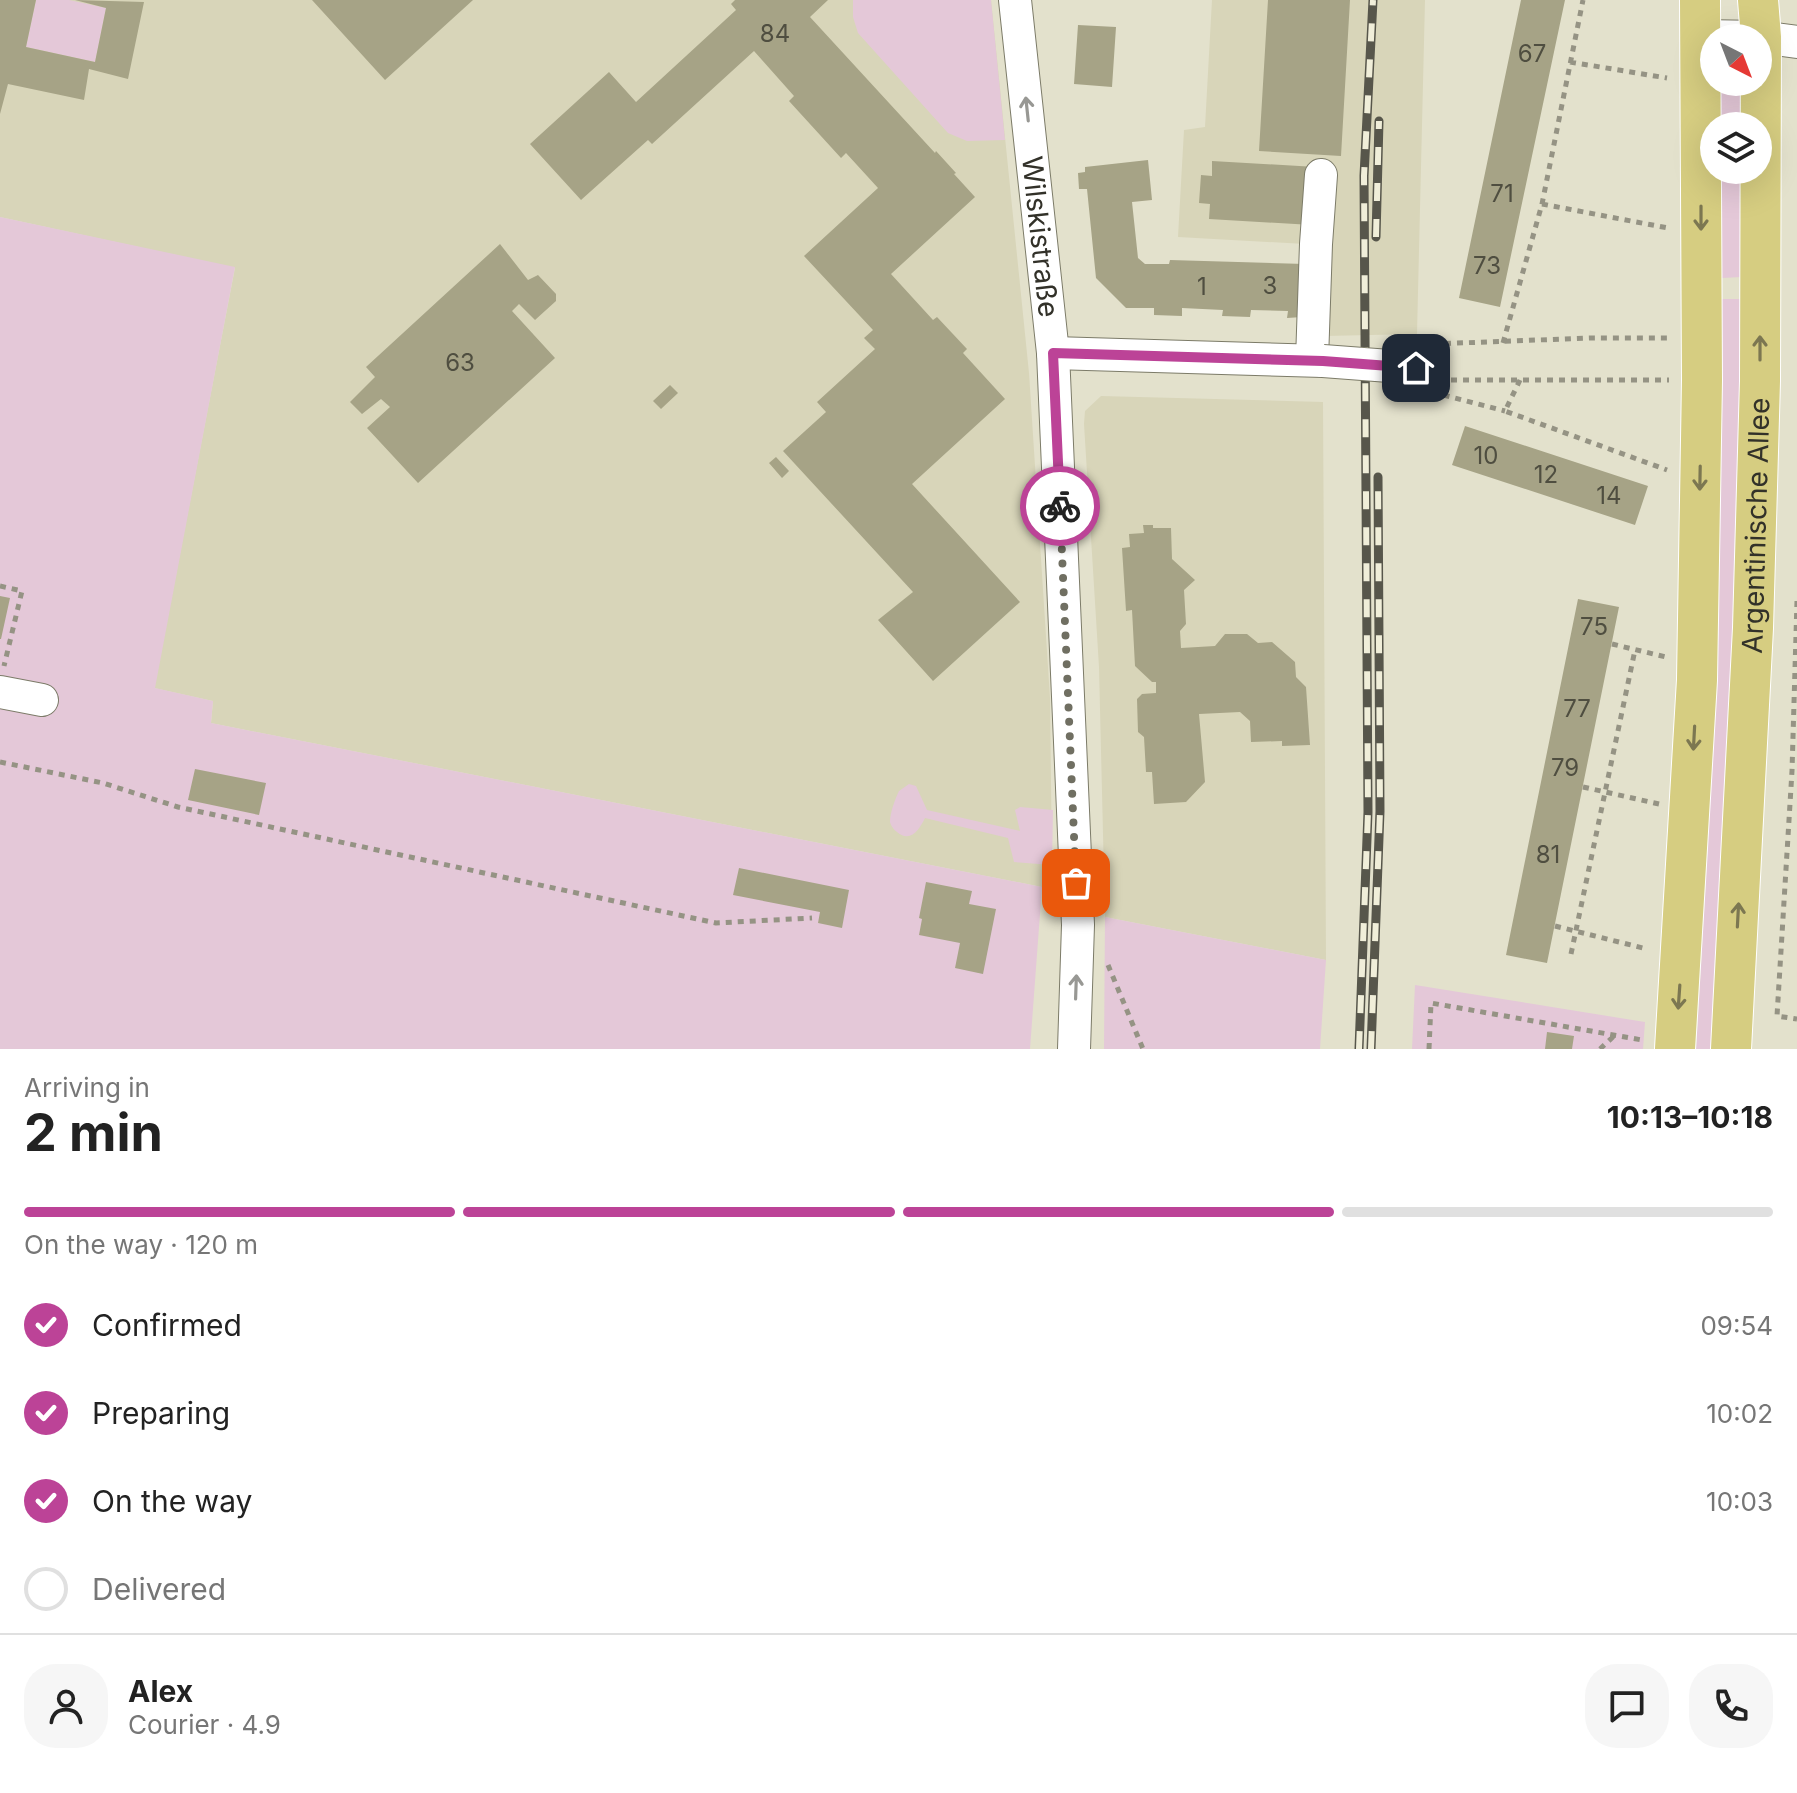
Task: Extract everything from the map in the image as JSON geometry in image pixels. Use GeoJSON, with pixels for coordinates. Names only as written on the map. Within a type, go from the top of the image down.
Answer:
{"type":"FeatureCollection","features":[{"type":"Feature","properties":{"kind":"main road","name":"Argentinische Allee"},"geometry":{"type":"LineString","coordinates":[[1663,1045],[1697,680],[1702,380],[1701,18]]}},
{"type":"Feature","properties":{"kind":"main road","name":"Argentinische Allee"},"geometry":{"type":"LineString","coordinates":[[1731,1049],[1753,628],[1770,96]]}},
{"type":"Feature","properties":{"kind":"street","name":"Wilskistraße"},"geometry":{"type":"LineString","coordinates":[[1015,0],[1053,353],[1078,925],[1074,1049]]}},
{"type":"Feature","properties":{"kind":"street"},"geometry":{"type":"LineString","coordinates":[[1701,18],[1754,24]]}},
{"type":"Feature","properties":{"kind":"street"},"geometry":{"type":"LineString","coordinates":[[1318,360],[1316,244],[1321,175]]}},
{"type":"Feature","properties":{"kind":"street"},"geometry":{"type":"LineString","coordinates":[[1053,353],[1318,360],[1420,379]]}},
{"type":"Feature","properties":{"kind":"street"},"geometry":{"type":"LineString","coordinates":[[2,679],[42,700]]}},
{"type":"Feature","properties":{"kind":"path"},"geometry":{"type":"LineString","coordinates":[[1503,343],[1542,204],[1583,0]]}},
{"type":"Feature","properties":{"kind":"path"},"geometry":{"type":"LineString","coordinates":[[1570,62],[1672,79]]}},
{"type":"Feature","properties":{"kind":"path"},"geometry":{"type":"LineString","coordinates":[[1542,204],[1673,229]]}},
{"type":"Feature","properties":{"kind":"path"},"geometry":{"type":"LineString","coordinates":[[1420,379],[1430,344],[1674,338]]}},
{"type":"Feature","properties":{"kind":"path"},"geometry":{"type":"LineString","coordinates":[[1420,379],[1702,380]]}},
{"type":"Feature","properties":{"kind":"path"},"geometry":{"type":"LineString","coordinates":[[1420,379],[1675,472]]}},
{"type":"Feature","properties":{"kind":"path"},"geometry":{"type":"LineString","coordinates":[[1505,411],[1520,380]]}},
{"type":"Feature","properties":{"kind":"path"},"geometry":{"type":"LineString","coordinates":[[0,586],[22,591],[2,679]]}},
{"type":"Feature","properties":{"kind":"path"},"geometry":{"type":"LineString","coordinates":[[1797,601],[1792,771],[1777,1016],[1797,1019]]}},
{"type":"Feature","properties":{"kind":"path"},"geometry":{"type":"LineString","coordinates":[[1612,644],[1671,658]]}},
{"type":"Feature","properties":{"kind":"path"},"geometry":{"type":"LineString","coordinates":[[1571,954],[1635,650]]}},
{"type":"Feature","properties":{"kind":"path"},"geometry":{"type":"LineString","coordinates":[[0,762],[103,783],[178,807],[716,923],[812,918]]}},
{"type":"Feature","properties":{"kind":"path"},"geometry":{"type":"LineString","coordinates":[[1583,787],[1664,806]]}},
{"type":"Feature","properties":{"kind":"path"},"geometry":{"type":"LineString","coordinates":[[1078,925],[1092,926],[1143,1049]]}},
{"type":"Feature","properties":{"kind":"path"},"geometry":{"type":"LineString","coordinates":[[1555,926],[1656,951]]}},
{"type":"Feature","properties":{"kind":"path"},"geometry":{"type":"LineString","coordinates":[[1429,1049],[1431,1003],[1663,1045]]}},
{"type":"Feature","properties":{"kind":"path"},"geometry":{"type":"LineString","coordinates":[[1600,1049],[1616,1035]]}},
{"type":"Feature","properties":{"kind":"shaded area"},"geometry":{"type":"Polygon","coordinates":[[[0,0],[991,0],[1029,373],[1050,698],[1052,865],[1042,887],[211,723],[213,701],[154,688],[235,268],[0,217],[0,0]]]}},
{"type":"Feature","properties":{"kind":"shaded area"},"geometry":{"type":"Polygon","coordinates":[[[36,0],[69,0],[106,8],[95,62],[26,47],[36,0]]]}},
{"type":"Feature","properties":{"kind":"shaded area"},"geometry":{"type":"Polygon","coordinates":[[[853,0],[991,0],[1005,140],[967,141],[948,133],[858,33],[853,17],[853,0]]]}},
{"type":"Feature","properties":{"kind":"shaded area"},"geometry":{"type":"Polygon","coordinates":[[[1212,0],[1425,0],[1417,334],[1324,336],[1323,245],[1178,237],[1184,130],[1205,127],[1212,0]]]}},
{"type":"Feature","properties":{"kind":"shaded area"},"geometry":{"type":"Polygon","coordinates":[[[1719,96],[1743,96],[1742,112],[1720,112],[1719,96]]]}},
{"type":"Feature","properties":{"kind":"shaded area"},"geometry":{"type":"Polygon","coordinates":[[[1721,184],[1742,184],[1742,277],[1722,278],[1721,184]]]}},
{"type":"Feature","properties":{"kind":"shaded area"},"geometry":{"type":"Polygon","coordinates":[[[0,217],[235,267],[155,688],[213,701],[211,723],[1042,887],[1030,1049],[0,1049],[0,217]]]}},
{"type":"Feature","properties":{"kind":"shaded area"},"geometry":{"type":"Polygon","coordinates":[[[1722,299],[1742,299],[1737,615],[1715,1049],[1696,1049],[1715,674],[1722,299]]]}},
{"type":"Feature","properties":{"kind":"shaded area"},"geometry":{"type":"Polygon","coordinates":[[[1101,396],[1323,402],[1326,960],[1105,917],[1099,667],[1084,424],[1085,411],[1101,396]]]}},
{"type":"Feature","properties":{"kind":"shaded area"},"geometry":{"type":"Polygon","coordinates":[[[909,784],[916,786],[927,810],[1020,831],[1015,810],[1020,807],[1053,810],[1052,865],[1014,862],[1008,838],[925,818],[914,833],[902,835],[893,828],[890,818],[899,791],[909,784]]]}},
{"type":"Feature","properties":{"kind":"shaded area"},"geometry":{"type":"Polygon","coordinates":[[[1105,917],[1326,960],[1320,1049],[1104,1049],[1105,917]]]}},
{"type":"Feature","properties":{"kind":"shaded area"},"geometry":{"type":"Polygon","coordinates":[[[1415,985],[1645,1022],[1643,1049],[1412,1049],[1415,985]]]}},
{"type":"Feature","properties":{"kind":"building"},"geometry":{"type":"Polygon","coordinates":[[[0,0],[36,0],[26,47],[95,62],[106,8],[75,0],[144,2],[128,79],[89,69],[84,100],[8,84],[0,114],[0,0]]]}},
{"type":"Feature","properties":{"kind":"building"},"geometry":{"type":"Polygon","coordinates":[[[312,0],[473,0],[385,80],[312,0]]]}},
{"type":"Feature","properties":{"kind":"building"},"geometry":{"type":"Polygon","coordinates":[[[735,0],[828,0],[810,17],[975,197],[891,274],[933,320],[937,317],[967,349],[963,353],[1005,399],[912,484],[1020,602],[933,681],[878,620],[913,592],[783,451],[826,412],[817,402],[875,349],[864,338],[873,330],[804,256],[878,188],[846,153],[841,158],[789,101],[794,96],[754,51],[652,144],[648,140],[581,200],[530,144],[609,72],[636,102],[736,10],[731,4],[735,0]]]}},
{"type":"Feature","properties":{"kind":"building"},"geometry":{"type":"Polygon","coordinates":[[[1268,0],[1350,0],[1341,156],[1259,151],[1268,0]]]}},
{"type":"Feature","properties":{"kind":"building"},"geometry":{"type":"Polygon","coordinates":[[[1521,0],[1565,0],[1500,307],[1459,298],[1521,0]]]}},
{"type":"Feature","properties":{"kind":"building"},"geometry":{"type":"Polygon","coordinates":[[[1078,25],[1116,27],[1112,87],[1074,84],[1078,25]]]}},
{"type":"Feature","properties":{"kind":"building"},"geometry":{"type":"Polygon","coordinates":[[[1148,160],[1152,200],[1132,202],[1138,258],[1145,264],[1169,264],[1170,260],[1305,264],[1302,317],[1287,318],[1288,311],[1251,310],[1250,317],[1222,316],[1223,310],[1182,308],[1182,316],[1154,315],[1154,308],[1126,308],[1096,278],[1087,189],[1079,189],[1078,173],[1085,172],[1085,167],[1148,160]]]}},
{"type":"Feature","properties":{"kind":"building"},"geometry":{"type":"Polygon","coordinates":[[[1212,161],[1316,167],[1312,225],[1209,219],[1210,204],[1199,203],[1201,175],[1212,176],[1212,161]]]}},
{"type":"Feature","properties":{"kind":"building"},"geometry":{"type":"Polygon","coordinates":[[[500,244],[528,280],[538,275],[556,294],[556,301],[535,320],[519,304],[512,311],[555,358],[418,483],[367,428],[390,407],[381,399],[362,414],[350,402],[375,377],[366,367],[500,244]]]}},
{"type":"Feature","properties":{"kind":"building"},"geometry":{"type":"Polygon","coordinates":[[[670,385],[678,393],[661,409],[653,401],[670,385]]]}},
{"type":"Feature","properties":{"kind":"building"},"geometry":{"type":"Polygon","coordinates":[[[1465,426],[1648,486],[1635,525],[1452,465],[1465,426]]]}},
{"type":"Feature","properties":{"kind":"building"},"geometry":{"type":"Polygon","coordinates":[[[776,457],[789,471],[782,478],[769,463],[776,457]]]}},
{"type":"Feature","properties":{"kind":"building"},"geometry":{"type":"Polygon","coordinates":[[[1143,525],[1171,528],[1172,559],[1195,580],[1184,590],[1186,624],[1180,631],[1181,648],[1215,646],[1225,634],[1247,634],[1258,643],[1272,642],[1295,662],[1296,677],[1306,687],[1310,745],[1282,746],[1282,741],[1251,742],[1250,721],[1240,712],[1199,714],[1205,782],[1186,802],[1154,804],[1152,772],[1146,772],[1144,737],[1138,732],[1137,699],[1142,694],[1156,693],[1156,682],[1152,682],[1135,666],[1132,610],[1126,611],[1122,548],[1130,547],[1129,534],[1144,533],[1143,525]]]}},
{"type":"Feature","properties":{"kind":"building"},"geometry":{"type":"Polygon","coordinates":[[[0,596],[10,598],[1,639],[0,639],[0,596]]]}},
{"type":"Feature","properties":{"kind":"building"},"geometry":{"type":"Polygon","coordinates":[[[1578,599],[1619,607],[1547,963],[1506,955],[1578,599]]]}},
{"type":"Feature","properties":{"kind":"building"},"geometry":{"type":"Polygon","coordinates":[[[195,769],[266,783],[259,815],[188,800],[195,769]]]}},
{"type":"Feature","properties":{"kind":"building"},"geometry":{"type":"Polygon","coordinates":[[[739,868],[849,890],[842,928],[818,923],[820,912],[733,895],[739,868]]]}},
{"type":"Feature","properties":{"kind":"building"},"geometry":{"type":"Polygon","coordinates":[[[926,882],[972,891],[969,904],[996,909],[983,974],[955,968],[960,943],[919,935],[926,882]]]}},
{"type":"Feature","properties":{"kind":"building"},"geometry":{"type":"Polygon","coordinates":[[[1547,1032],[1574,1036],[1572,1049],[1545,1049],[1547,1032]]]}},
{"type":"Feature","properties":{"kind":"railway"},"geometry":{"type":"LineString","coordinates":[[1359,1049],[1368,812],[1364,176],[1373,0]]}},
{"type":"Feature","properties":{"kind":"railway"},"geometry":{"type":"LineString","coordinates":[[1376,237],[1379,121]]}},
{"type":"Feature","properties":{"kind":"railway"},"geometry":{"type":"LineString","coordinates":[[1371,1049],[1380,811],[1378,477]]}},
{"type":"Feature","properties":{"kind":"way so far"},"geometry":{"type":"LineString","coordinates":[[1060,506],[1076,883]]}},
{"type":"Feature","properties":{"kind":"route"},"geometry":{"type":"LineString","coordinates":[[1060,506],[1053,353],[1323,361],[1416,368]]}}]}
